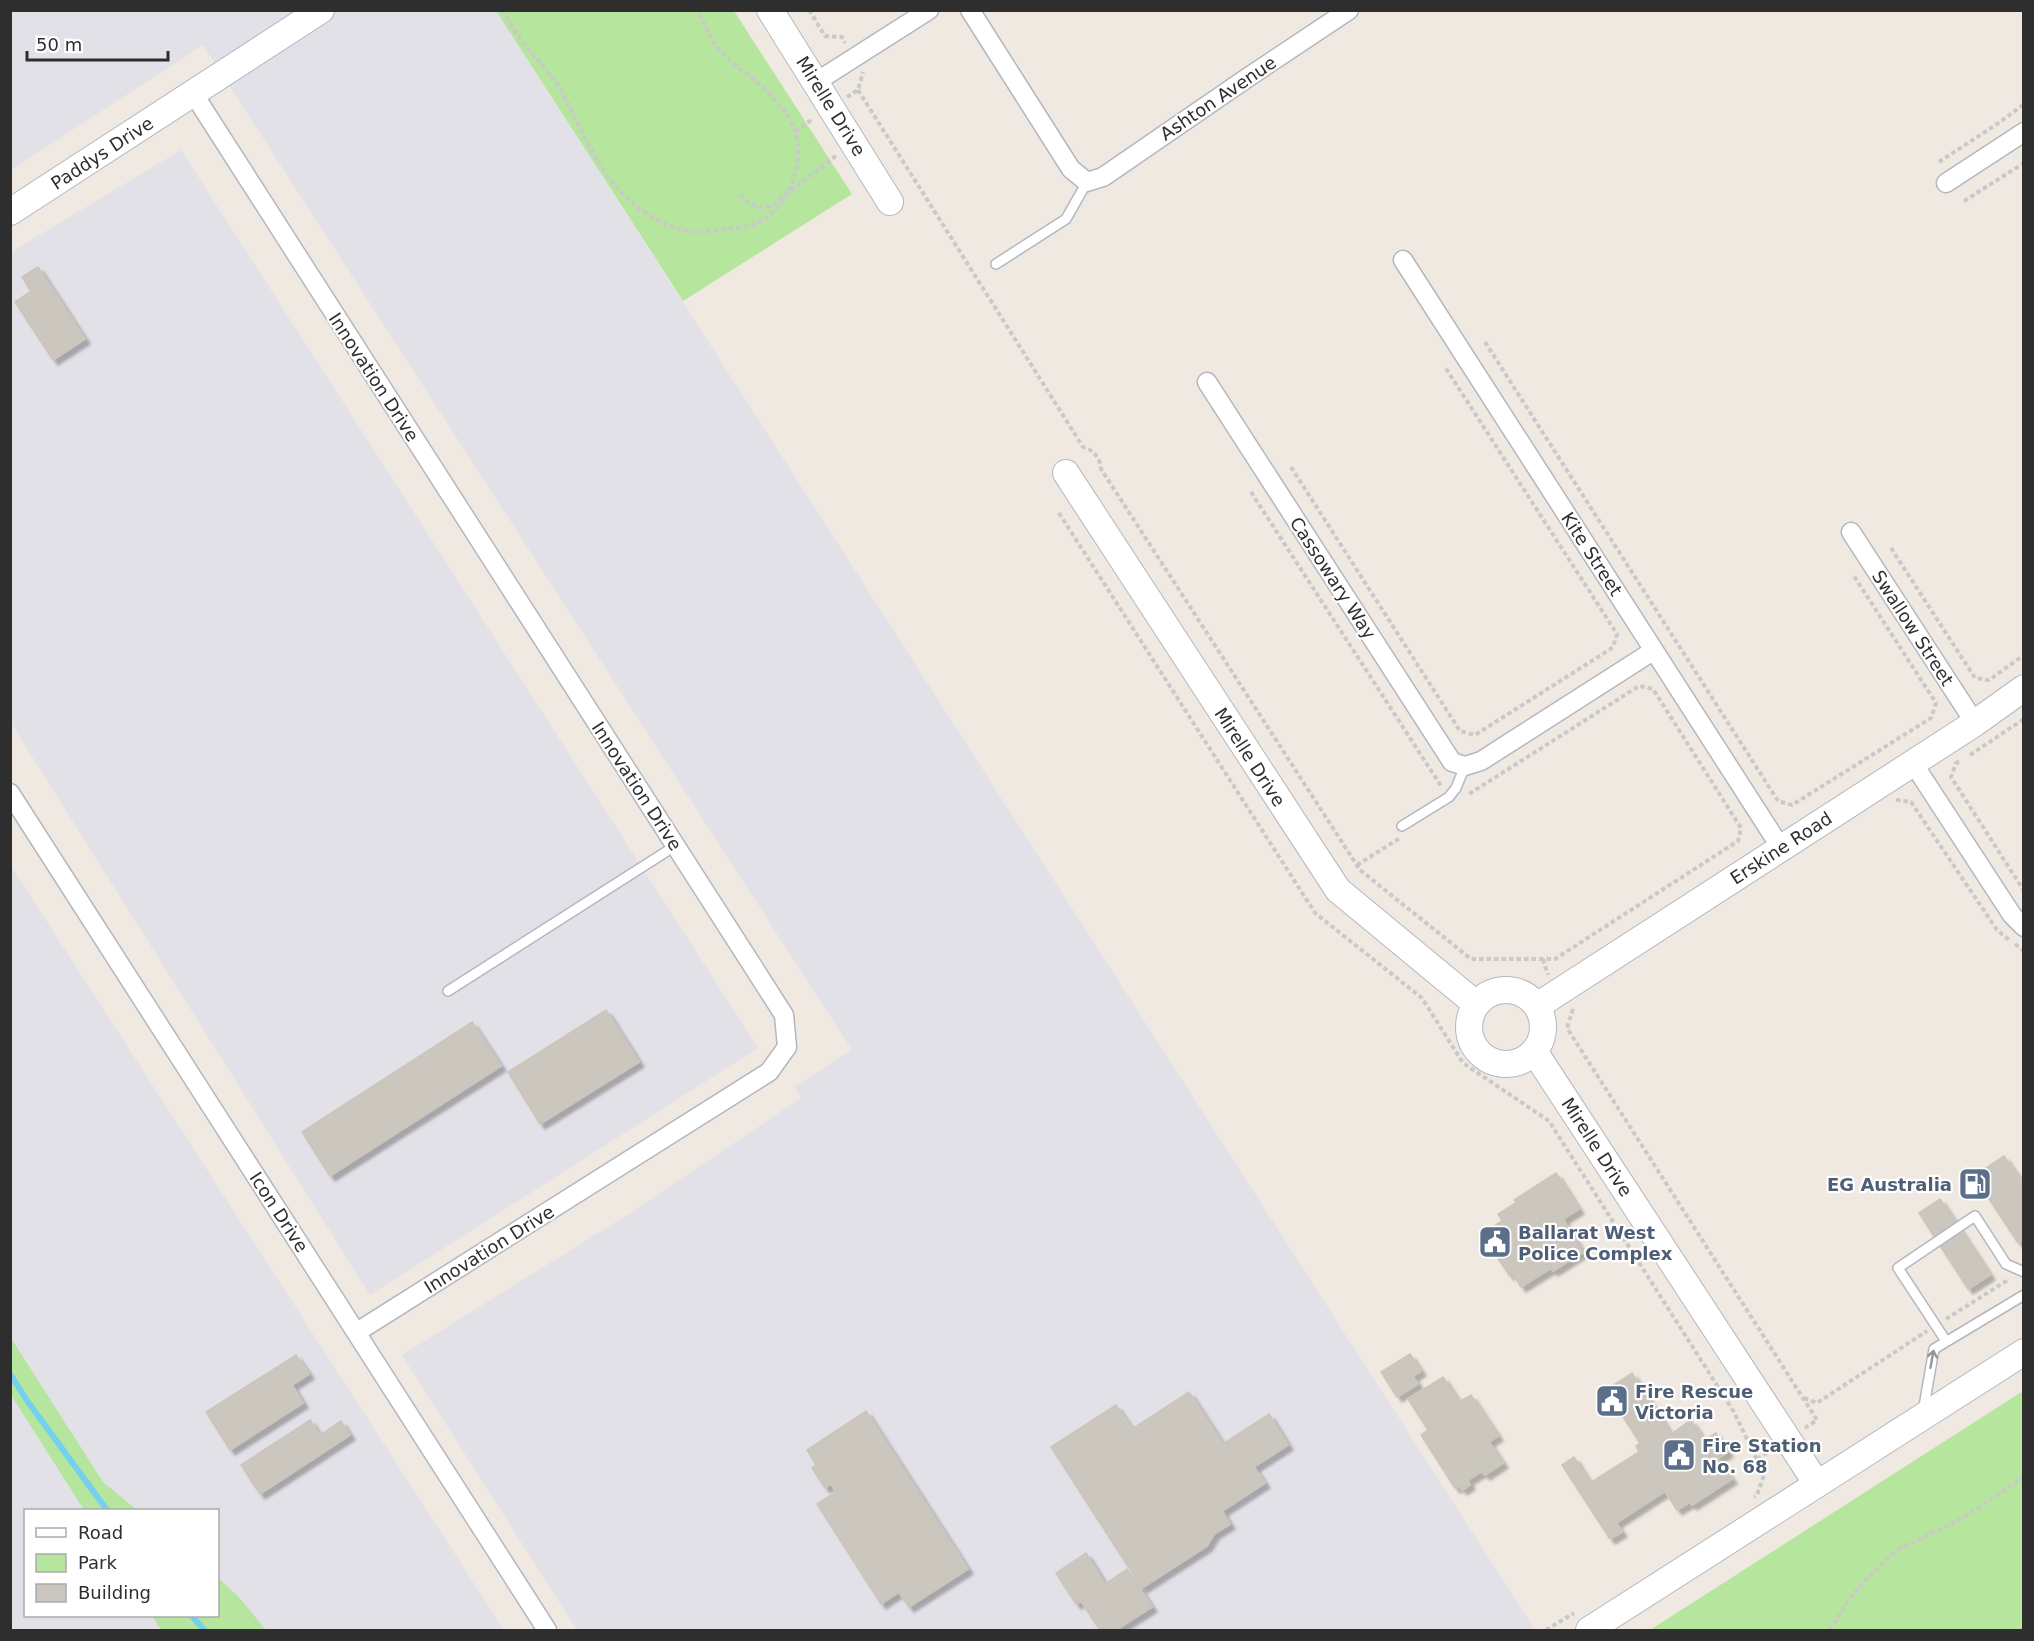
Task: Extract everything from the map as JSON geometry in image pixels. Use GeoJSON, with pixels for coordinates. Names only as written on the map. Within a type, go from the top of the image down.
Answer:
{"type":"FeatureCollection","features":[{"type":"Feature","properties":{"kind":"street"},"geometry":{"type":"LineString","coordinates":[[193,93],[321,10]]}},
{"type":"Feature","properties":{"kind":"street","name":"Mirelle Drive"},"geometry":{"type":"LineString","coordinates":[[771,10],[890,202]]}},
{"type":"Feature","properties":{"kind":"street"},"geometry":{"type":"LineString","coordinates":[[816,82],[929,10]]}},
{"type":"Feature","properties":{"kind":"street"},"geometry":{"type":"LineString","coordinates":[[970,10],[1071,169],[1087,182]]}},
{"type":"Feature","properties":{"kind":"street","name":"Ashton Avenue"},"geometry":{"type":"LineString","coordinates":[[1087,182],[1102,177],[1349,10]]}},
{"type":"Feature","properties":{"kind":"street","name":"Paddys Drive"},"geometry":{"type":"LineString","coordinates":[[10,212],[193,93]]}},
{"type":"Feature","properties":{"kind":"street","name":"Innovation Drive"},"geometry":{"type":"LineString","coordinates":[[193,93],[784,1015],[787,1047],[769,1072],[357,1332]]}},
{"type":"Feature","properties":{"kind":"street"},"geometry":{"type":"LineString","coordinates":[[1946,183],[2024,132]]}},
{"type":"Feature","properties":{"kind":"street","name":"Kite Street"},"geometry":{"type":"LineString","coordinates":[[1403,260],[1780,849]]}},
{"type":"Feature","properties":{"kind":"street","name":"Cassowary Way"},"geometry":{"type":"LineString","coordinates":[[1207,382],[1448,757],[1452,762],[1465,766]]}},
{"type":"Feature","properties":{"kind":"street","name":"Mirelle Drive"},"geometry":{"type":"LineString","coordinates":[[1066,473],[1338,890],[1476,1004]]}},
{"type":"Feature","properties":{"kind":"street","name":"Swallow Street"},"geometry":{"type":"LineString","coordinates":[[1851,532],[1975,723]]}},
{"type":"Feature","properties":{"kind":"street"},"geometry":{"type":"LineString","coordinates":[[1465,766],[1481,761],[1653,651]]}},
{"type":"Feature","properties":{"kind":"street","name":"Erskine Road"},"geometry":{"type":"LineString","coordinates":[[1537,1006],[1975,723],[2024,688]]}},
{"type":"Feature","properties":{"kind":"street"},"geometry":{"type":"LineString","coordinates":[[1913,763],[2012,915],[2024,927]]}},
{"type":"Feature","properties":{"kind":"street","name":"Icon Drive"},"geometry":{"type":"LineString","coordinates":[[10,793],[547,1630]]}},
{"type":"Feature","properties":{"kind":"street"},"geometry":{"type":"LineString","coordinates":[[1506,989],[1529,997],[1537,1006],[1542,1017],[1543,1029],[1534,1051],[1513,1064],[1500,1064],[1488,1060],[1478,1052],[1471,1041],[1468,1029],[1476,1004],[1494,991],[1506,989]]}},
{"type":"Feature","properties":{"kind":"street","name":"Mirelle Drive"},"geometry":{"type":"LineString","coordinates":[[1534,1051],[1817,1484]]}},
{"type":"Feature","properties":{"kind":"street"},"geometry":{"type":"LineString","coordinates":[[1583,1621],[1817,1484],[2024,1352]]}},
{"type":"Feature","properties":{"kind":"lane"},"geometry":{"type":"LineString","coordinates":[[996,264],[1066,219],[1087,182]]}},
{"type":"Feature","properties":{"kind":"lane"},"geometry":{"type":"LineString","coordinates":[[1404,830],[1449,797],[1456,788],[1465,766]]}},
{"type":"Feature","properties":{"kind":"lane"},"geometry":{"type":"LineString","coordinates":[[448,991],[675,846]]}},
{"type":"Feature","properties":{"kind":"lane"},"geometry":{"type":"LineString","coordinates":[[1946,1341],[1898,1268],[1975,1216],[2006,1264],[2023,1271]]}},
{"type":"Feature","properties":{"kind":"lane"},"geometry":{"type":"LineString","coordinates":[[1922,1417],[1934,1348],[2024,1295]]}},
{"type":"Feature","properties":{"kind":"path"},"geometry":{"type":"LineString","coordinates":[[503,10],[529,52],[557,84],[604,172],[621,193],[647,214],[672,226],[699,232],[732,229],[759,223],[770,215],[782,203],[796,170],[799,155],[792,124],[782,108],[726,57],[711,38],[699,10]]}},
{"type":"Feature","properties":{"kind":"path"},"geometry":{"type":"LineString","coordinates":[[858,90],[1083,447],[1091,449],[1100,461],[1101,469],[1360,870],[1471,959],[1555,959],[1738,841],[1741,828],[1653,689],[1639,686],[1453,804],[1251,492]]}},
{"type":"Feature","properties":{"kind":"path"},"geometry":{"type":"LineString","coordinates":[[1939,162],[2024,104]]}},
{"type":"Feature","properties":{"kind":"path"},"geometry":{"type":"LineString","coordinates":[[740,195],[757,207],[773,205],[838,154]]}},
{"type":"Feature","properties":{"kind":"path"},"geometry":{"type":"LineString","coordinates":[[1964,201],[2024,163]]}},
{"type":"Feature","properties":{"kind":"path"},"geometry":{"type":"LineString","coordinates":[[1485,342],[1778,801],[1792,805],[1931,718],[1936,703],[1854,576]]}},
{"type":"Feature","properties":{"kind":"path"},"geometry":{"type":"LineString","coordinates":[[1291,467],[1460,731],[1475,735],[1613,647],[1617,634],[1445,367]]}},
{"type":"Feature","properties":{"kind":"path"},"geometry":{"type":"LineString","coordinates":[[1059,513],[1316,913],[1422,998],[1463,1063],[1549,1121],[1734,1412],[1764,1475],[1756,1496],[1747,1502]]}},
{"type":"Feature","properties":{"kind":"path"},"geometry":{"type":"LineString","coordinates":[[1891,548],[1976,678],[1989,681],[2024,655]]}},
{"type":"Feature","properties":{"kind":"path"},"geometry":{"type":"LineString","coordinates":[[2024,719],[1956,764],[1951,777],[2024,891]]}},
{"type":"Feature","properties":{"kind":"path"},"geometry":{"type":"LineString","coordinates":[[1896,800],[1911,802],[1996,930],[2024,951]]}},
{"type":"Feature","properties":{"kind":"path"},"geometry":{"type":"LineString","coordinates":[[1357,865],[1404,830]]}},
{"type":"Feature","properties":{"kind":"path"},"geometry":{"type":"LineString","coordinates":[[1582,1003],[1572,1010],[1567,1028],[1817,1420],[1757,1459]]}},
{"type":"Feature","properties":{"kind":"path"},"geometry":{"type":"LineString","coordinates":[[1802,1398],[1817,1403],[2023,1271]]}},
{"type":"Feature","properties":{"kind":"path"},"geometry":{"type":"LineString","coordinates":[[1830,1630],[1845,1604],[1864,1581],[1897,1550],[1963,1518],[2024,1477]]}},
{"type":"Feature","properties":{"kind":"path"},"geometry":{"type":"LineString","coordinates":[[1546,1630],[1583,1621]]}},
{"type":"Feature","properties":{"kind":"shaded area"},"geometry":{"type":"Polygon","coordinates":[[[11,11],[496,11],[1535,1630],[577,1630],[402,1355],[627,1215],[801,1098],[794,1087],[852,1050],[203,45],[11,170],[11,11]]]}},
{"type":"Feature","properties":{"kind":"shaded area"},"geometry":{"type":"Polygon","coordinates":[[[181,150],[758,1048],[370,1295],[11,723],[11,252],[181,150]]]}},
{"type":"Feature","properties":{"kind":"shaded area"},"geometry":{"type":"Polygon","coordinates":[[[11,866],[504,1630],[11,1630],[11,866]]]}},
{"type":"Feature","properties":{"kind":"green space"},"geometry":{"type":"Polygon","coordinates":[[[496,11],[734,11],[852,194],[683,301],[496,11]]]}},
{"type":"Feature","properties":{"kind":"green space"},"geometry":{"type":"Polygon","coordinates":[[[11,1338],[103,1482],[136,1509],[83,1509],[11,1395],[11,1338]]]}},
{"type":"Feature","properties":{"kind":"green space"},"geometry":{"type":"Polygon","coordinates":[[[2023,1391],[2023,1630],[1650,1630],[2023,1391]]]}},
{"type":"Feature","properties":{"kind":"green space"},"geometry":{"type":"Polygon","coordinates":[[[219,1579],[238,1596],[266,1630],[161,1630],[153,1617],[219,1617],[219,1579]]]}},
{"type":"Feature","properties":{"kind":"building"},"geometry":{"type":"Polygon","coordinates":[[[38,267],[85,339],[53,360],[15,302],[31,291],[22,277],[38,267]]]}},
{"type":"Feature","properties":{"kind":"building"},"geometry":{"type":"Polygon","coordinates":[[[606,1010],[639,1062],[540,1124],[508,1072],[606,1010]]]}},
{"type":"Feature","properties":{"kind":"building"},"geometry":{"type":"Polygon","coordinates":[[[472,1022],[501,1066],[330,1176],[302,1132],[472,1022]]]}},
{"type":"Feature","properties":{"kind":"building"},"geometry":{"type":"Polygon","coordinates":[[[2004,1156],[2024,1185],[2024,1239],[2018,1243],[1974,1176],[2004,1156]]]}},
{"type":"Feature","properties":{"kind":"building"},"geometry":{"type":"Polygon","coordinates":[[[1556,1173],[1579,1209],[1563,1219],[1583,1252],[1521,1287],[1512,1273],[1509,1275],[1482,1234],[1502,1221],[1498,1214],[1517,1202],[1514,1200],[1556,1173]]]}},
{"type":"Feature","properties":{"kind":"building"},"geometry":{"type":"Polygon","coordinates":[[[1940,1199],[1990,1275],[1968,1289],[1919,1213],[1940,1199]]]}},
{"type":"Feature","properties":{"kind":"building"},"geometry":{"type":"Polygon","coordinates":[[[1410,1354],[1421,1371],[1413,1376],[1418,1384],[1397,1397],[1381,1372],[1410,1354]]]}},
{"type":"Feature","properties":{"kind":"building"},"geometry":{"type":"Polygon","coordinates":[[[296,1355],[309,1374],[292,1385],[303,1403],[230,1450],[206,1412],[296,1355]]]}},
{"type":"Feature","properties":{"kind":"building","name":"Fire Station No. 68"},"geometry":{"type":"Polygon","coordinates":[[[1632,1373],[1671,1434],[1691,1420],[1704,1440],[1716,1433],[1728,1452],[1718,1458],[1732,1479],[1692,1505],[1690,1502],[1677,1510],[1665,1491],[1616,1523],[1622,1532],[1610,1539],[1562,1465],[1574,1457],[1590,1483],[1639,1452],[1636,1446],[1640,1443],[1606,1390],[1632,1373]]]}},
{"type":"Feature","properties":{"kind":"building"},"geometry":{"type":"Polygon","coordinates":[[[1443,1377],[1459,1402],[1471,1395],[1498,1436],[1489,1442],[1503,1463],[1485,1475],[1482,1471],[1468,1480],[1470,1485],[1462,1490],[1458,1485],[1455,1488],[1421,1435],[1428,1430],[1408,1399],[1443,1377]]]}},
{"type":"Feature","properties":{"kind":"building"},"geometry":{"type":"Polygon","coordinates":[[[1189,1392],[1223,1444],[1269,1414],[1288,1445],[1254,1467],[1265,1483],[1222,1511],[1230,1524],[1214,1534],[1207,1546],[1142,1588],[1051,1447],[1116,1405],[1132,1429],[1189,1392]]]}},
{"type":"Feature","properties":{"kind":"building"},"geometry":{"type":"Polygon","coordinates":[[[866,1411],[968,1569],[909,1607],[899,1592],[881,1604],[817,1504],[836,1492],[831,1484],[825,1488],[812,1468],[816,1465],[807,1450],[866,1411]]]}},
{"type":"Feature","properties":{"kind":"building"},"geometry":{"type":"Polygon","coordinates":[[[310,1420],[320,1435],[341,1421],[350,1435],[260,1494],[241,1465],[310,1420]]]}},
{"type":"Feature","properties":{"kind":"building"},"geometry":{"type":"Polygon","coordinates":[[[1086,1553],[1105,1584],[1127,1569],[1152,1607],[1116,1630],[1100,1630],[1081,1601],[1076,1604],[1056,1573],[1086,1553]]]}},
{"type":"Feature","properties":{"kind":"waterway"},"geometry":{"type":"LineString","coordinates":[[10,1374],[106,1509]]}},
{"type":"Feature","properties":{"kind":"waterway"},"geometry":{"type":"LineString","coordinates":[[193,1617],[204,1630]]}},
{"type":"Feature","properties":{"kind":"place","name":"EG Australia"},"geometry":{"type":"Point","coordinates":[1975,1184]}},
{"type":"Feature","properties":{"kind":"place","name":"Ballarat West Police Complex"},"geometry":{"type":"Point","coordinates":[1495,1242]}},
{"type":"Feature","properties":{"kind":"place","name":"Fire Rescue Victoria"},"geometry":{"type":"Point","coordinates":[1612,1401]}},
{"type":"Feature","properties":{"kind":"place","name":"Fire Station No. 68"},"geometry":{"type":"Point","coordinates":[1679,1455]}}]}
